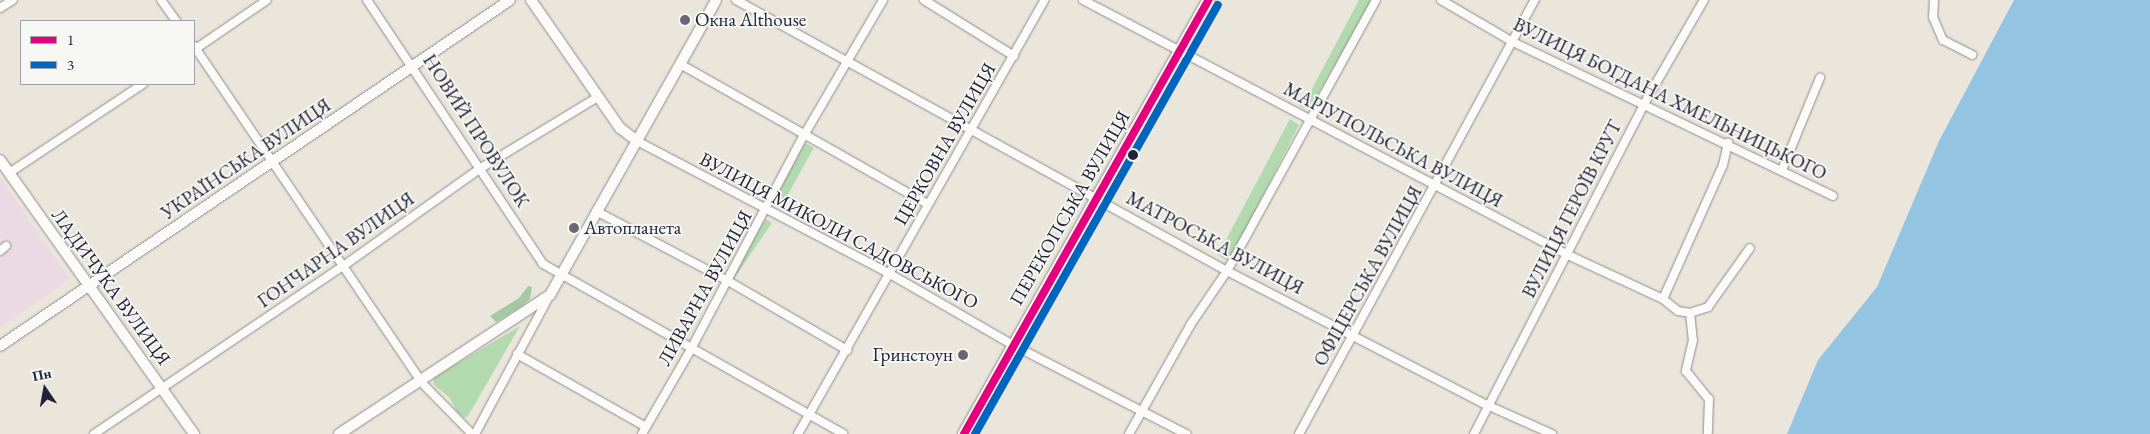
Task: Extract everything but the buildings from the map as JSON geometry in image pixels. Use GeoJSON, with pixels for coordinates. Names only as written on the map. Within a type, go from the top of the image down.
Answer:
{"type":"FeatureCollection","features":[{"type":"Feature","properties":{"kind":"main road","name":"ПЕРЕКОПСЬКА ВУЛИЦЯ"},"geometry":{"type":"LineString","coordinates":[[964,434],[1208,0]]}},
{"type":"Feature","properties":{"kind":"street"},"geometry":{"type":"LineString","coordinates":[[0,8],[13,0]]}},
{"type":"Feature","properties":{"kind":"street"},"geometry":{"type":"LineString","coordinates":[[161,0],[175,20]]}},
{"type":"Feature","properties":{"kind":"street"},"geometry":{"type":"LineString","coordinates":[[195,47],[266,0]]}},
{"type":"Feature","properties":{"kind":"street","name":"НОВИЙ ПРОВУЛОК"},"geometry":{"type":"LineString","coordinates":[[366,0],[414,66],[543,264],[561,276],[843,434]]}},
{"type":"Feature","properties":{"kind":"street","name":"УКРАЇНСЬКА ВУЛИЦЯ"},"geometry":{"type":"LineString","coordinates":[[2,342],[88,287],[510,0]]}},
{"type":"Feature","properties":{"kind":"street"},"geometry":{"type":"LineString","coordinates":[[532,0],[623,132],[637,141]]}},
{"type":"Feature","properties":{"kind":"street"},"geometry":{"type":"LineString","coordinates":[[195,49],[419,379],[473,434],[596,211],[716,0]]}},
{"type":"Feature","properties":{"kind":"street","name":"МАТРОСЬКА ВУЛИЦЯ"},"geometry":{"type":"LineString","coordinates":[[736,0],[1227,271],[1489,406],[1552,434]]}},
{"type":"Feature","properties":{"kind":"street","name":"ЛИВАРНА ВУЛИЦЯ"},"geometry":{"type":"LineString","coordinates":[[644,430],[691,349],[804,137],[883,0]]}},
{"type":"Feature","properties":{"kind":"street"},"geometry":{"type":"LineString","coordinates":[[924,0],[1014,56]]}},
{"type":"Feature","properties":{"kind":"street","name":"ЦЕРКОВНА ВУЛИЦЯ"},"geometry":{"type":"LineString","coordinates":[[798,434],[890,274],[927,204],[1045,0]]}},
{"type":"Feature","properties":{"kind":"street","name":"МАРІУПОЛЬСЬКА ВУЛИЦЯ"},"geometry":{"type":"LineString","coordinates":[[1083,0],[1568,255],[1663,299],[1678,311],[1690,313]]}},
{"type":"Feature","properties":{"kind":"street"},"geometry":{"type":"LineString","coordinates":[[1129,434],[1191,324],[1227,271],[1308,118],[1376,0]]}},
{"type":"Feature","properties":{"kind":"street","name":"ВУЛИЦЯ БОГДАНА ХМЕЛЬНИЦЬКОГО"},"geometry":{"type":"LineString","coordinates":[[1441,0],[1514,42],[1728,143],[1833,196]]}},
{"type":"Feature","properties":{"kind":"street","name":"ОФІЦЕРСЬКА ВУЛИЦЯ"},"geometry":{"type":"LineString","coordinates":[[1299,434],[1436,186],[1535,0]]}},
{"type":"Feature","properties":{"kind":"street","name":"ВУЛИЦЯ ГЕРОЇВ КРУТ"},"geometry":{"type":"LineString","coordinates":[[1474,434],[1568,255],[1644,104],[1704,0]]}},
{"type":"Feature","properties":{"kind":"street"},"geometry":{"type":"LineString","coordinates":[[1934,0],[1933,16],[1943,40],[1972,55]]}},
{"type":"Feature","properties":{"kind":"street"},"geometry":{"type":"LineString","coordinates":[[680,64],[804,137],[927,204]]}},
{"type":"Feature","properties":{"kind":"street"},"geometry":{"type":"LineString","coordinates":[[1782,170],[1820,78]]}},
{"type":"Feature","properties":{"kind":"street"},"geometry":{"type":"LineString","coordinates":[[9,173],[141,85]]}},
{"type":"Feature","properties":{"kind":"street","name":"ГОНЧАРНА ВУЛИЦЯ"},"geometry":{"type":"LineString","coordinates":[[94,434],[342,267],[481,168],[598,97]]}},
{"type":"Feature","properties":{"kind":"street","name":"ВУЛИЦЯ МИКОЛИ САДОВСЬКОГО"},"geometry":{"type":"LineString","coordinates":[[637,141],[766,211],[890,274],[1013,345],[1186,434]]}},
{"type":"Feature","properties":{"kind":"street"},"geometry":{"type":"LineString","coordinates":[[1663,299],[1723,164],[1728,143]]}},
{"type":"Feature","properties":{"kind":"street","name":"ЛАДИЧУКА ВУЛИЦЯ"},"geometry":{"type":"LineString","coordinates":[[0,160],[88,287],[194,434]]}},
{"type":"Feature","properties":{"kind":"street"},"geometry":{"type":"LineString","coordinates":[[596,211],[728,281],[847,350]]}},
{"type":"Feature","properties":{"kind":"street"},"geometry":{"type":"LineString","coordinates":[[1708,434],[1709,399],[1686,371],[1693,340],[1690,313],[1708,307],[1750,248]]}},
{"type":"Feature","properties":{"kind":"street"},"geometry":{"type":"LineString","coordinates":[[339,434],[419,379],[550,295]]}},
{"type":"Feature","properties":{"kind":"street"},"geometry":{"type":"LineString","coordinates":[[517,354],[644,430]]}},
{"type":"Feature","properties":{"kind":"shaded area"},"geometry":{"type":"Polygon","coordinates":[[[0,177],[70,279],[0,328],[0,177]]]}},
{"type":"Feature","properties":{"kind":"green space"},"geometry":{"type":"Polygon","coordinates":[[[1359,0],[1372,0],[1314,101],[1304,108],[1299,105],[1305,102],[1359,0]]]}},
{"type":"Feature","properties":{"kind":"green space"},"geometry":{"type":"Polygon","coordinates":[[[1290,119],[1299,125],[1229,262],[1218,255],[1290,119]]]}},
{"type":"Feature","properties":{"kind":"green space"},"geometry":{"type":"Polygon","coordinates":[[[805,143],[814,148],[780,208],[772,203],[805,143]]]}},
{"type":"Feature","properties":{"kind":"green space"},"geometry":{"type":"Polygon","coordinates":[[[766,219],[772,223],[734,279],[728,275],[766,219]]]}},
{"type":"Feature","properties":{"kind":"green space"},"geometry":{"type":"Polygon","coordinates":[[[528,286],[532,287],[530,299],[522,306],[496,322],[490,316],[519,298],[528,286]]]}},
{"type":"Feature","properties":{"kind":"green space"},"geometry":{"type":"Polygon","coordinates":[[[520,326],[468,416],[464,418],[457,412],[449,397],[434,385],[433,378],[520,326]]]}},
{"type":"Feature","properties":{"kind":"water"},"geometry":{"type":"Polygon","coordinates":[[[2014,0],[2150,0],[2150,434],[1787,434],[1818,360],[1877,287],[1939,141],[2014,0]]]}},
{"type":"Feature","properties":{"kind":"transit line","name":"1"},"geometry":{"type":"LineString","coordinates":[[964,434],[1209,0]]}},
{"type":"Feature","properties":{"kind":"transit line","name":"3"},"geometry":{"type":"LineString","coordinates":[[975,434],[1218,5]]}},
{"type":"Feature","properties":{"kind":"place","name":"Окна Althouse"},"geometry":{"type":"Point","coordinates":[685,20]}},
{"type":"Feature","properties":{"kind":"place","name":"Автопланета"},"geometry":{"type":"Point","coordinates":[574,228]}},
{"type":"Feature","properties":{"kind":"place","name":"Гринстоун"},"geometry":{"type":"Point","coordinates":[963,355]}}]}
